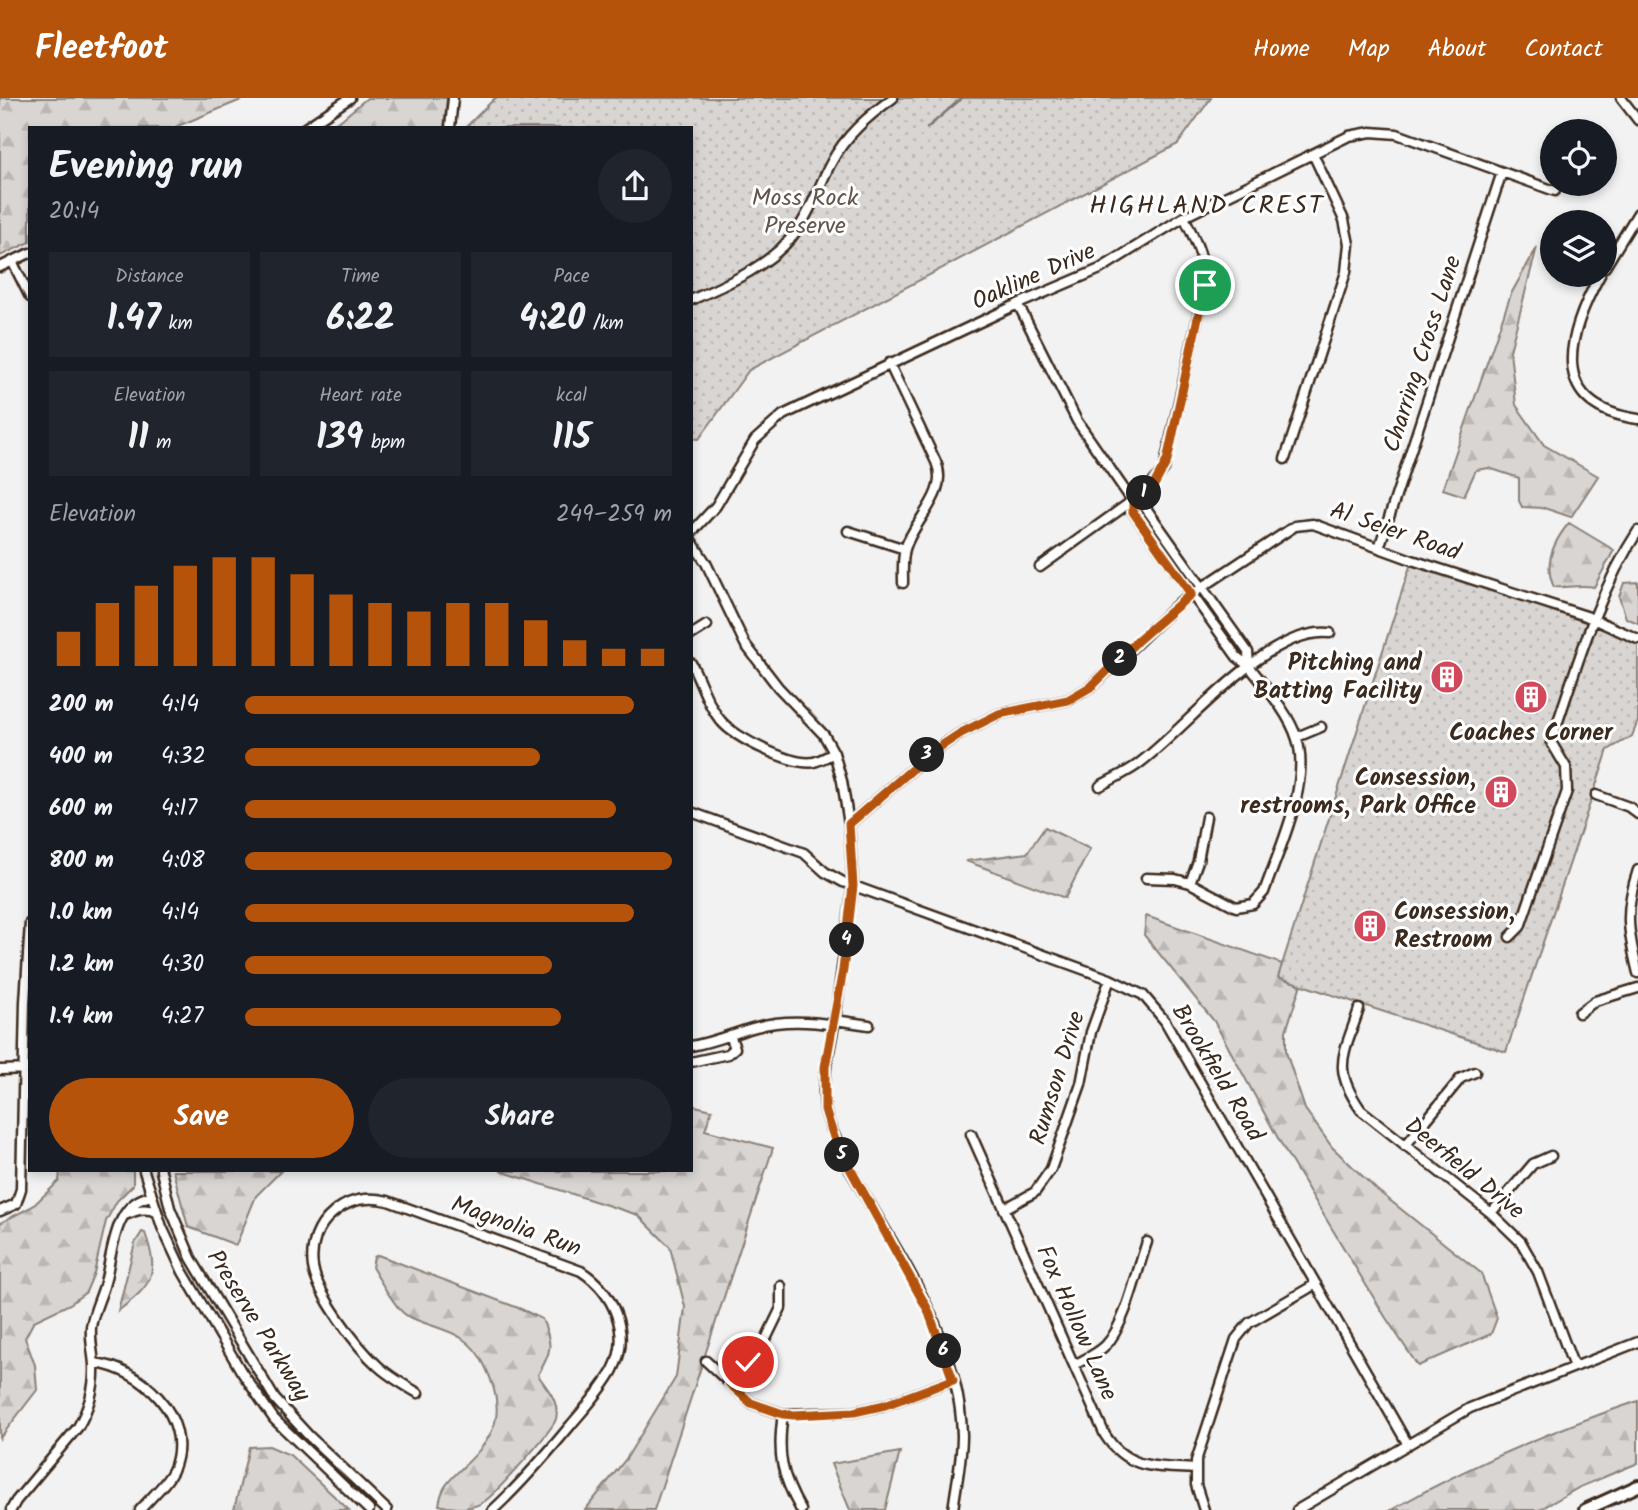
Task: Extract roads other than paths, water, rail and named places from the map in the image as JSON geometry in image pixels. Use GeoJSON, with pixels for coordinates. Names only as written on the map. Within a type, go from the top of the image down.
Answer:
{"type":"FeatureCollection","features":[{"type":"Feature","properties":{"kind":"highway"},"geometry":{"type":"LineString","coordinates":[[1585,1510],[1638,1486]]}},
{"type":"Feature","properties":{"kind":"street"},"geometry":{"type":"LineString","coordinates":[[308,126],[350,98]]}},
{"type":"Feature","properties":{"kind":"street"},"geometry":{"type":"LineString","coordinates":[[450,126],[453,98]]}},
{"type":"Feature","properties":{"kind":"street"},"geometry":{"type":"LineString","coordinates":[[693,299],[723,286],[779,250],[796,232],[839,149],[857,127],[893,98]]}},
{"type":"Feature","properties":{"kind":"street"},"geometry":{"type":"LineString","coordinates":[[1621,98],[1638,120]]}},
{"type":"Feature","properties":{"kind":"street","name":"Oakline Drive"},"geometry":{"type":"LineString","coordinates":[[693,531],[716,506],[750,445],[783,415],[889,363],[1114,262],[1184,217],[1349,136],[1370,132],[1398,134],[1540,186]]}},
{"type":"Feature","properties":{"kind":"street"},"geometry":{"type":"LineString","coordinates":[[1285,459],[1346,272],[1349,244],[1344,220],[1313,154]]}},
{"type":"Feature","properties":{"kind":"street","name":"Charring Cross Lane"},"geometry":{"type":"LineString","coordinates":[[1380,548],[1502,172]]}},
{"type":"Feature","properties":{"kind":"street"},"geometry":{"type":"LineString","coordinates":[[1617,248],[1638,215]]}},
{"type":"Feature","properties":{"kind":"street"},"geometry":{"type":"LineString","coordinates":[[1041,567],[1154,485],[1167,461],[1203,302],[1205,271],[1184,217]]}},
{"type":"Feature","properties":{"kind":"street"},"geometry":{"type":"LineString","coordinates":[[0,267],[28,254]]}},
{"type":"Feature","properties":{"kind":"street"},"geometry":{"type":"LineString","coordinates":[[12,261],[28,292]]}},
{"type":"Feature","properties":{"kind":"street"},"geometry":{"type":"LineString","coordinates":[[1594,287],[1584,306],[1573,342],[1575,378],[1580,390],[1595,406],[1608,413],[1638,419]]}},
{"type":"Feature","properties":{"kind":"street"},"geometry":{"type":"LineString","coordinates":[[1018,304],[1077,421],[1133,502],[1133,512],[1237,657],[1250,666],[1277,703],[1297,737],[1301,763],[1299,790],[1264,892],[1253,904],[1236,907],[1190,883],[1146,878]]}},
{"type":"Feature","properties":{"kind":"street"},"geometry":{"type":"LineString","coordinates":[[889,363],[940,477],[936,494],[905,549],[903,583]]}},
{"type":"Feature","properties":{"kind":"street"},"geometry":{"type":"LineString","coordinates":[[1133,502],[1143,504],[1170,541],[1248,652],[1250,666]]}},
{"type":"Feature","properties":{"kind":"street","name":"Al Seier Road"},"geometry":{"type":"LineString","coordinates":[[849,824],[932,752],[972,726],[999,714],[1068,700],[1092,686],[1138,640],[1191,594],[1295,526],[1313,524],[1593,619],[1638,639]]}},
{"type":"Feature","properties":{"kind":"street"},"geometry":{"type":"LineString","coordinates":[[848,531],[905,549]]}},
{"type":"Feature","properties":{"kind":"street"},"geometry":{"type":"LineString","coordinates":[[1510,937],[1520,927],[1567,791],[1566,767],[1551,742],[1593,619],[1621,557],[1638,531]]}},
{"type":"Feature","properties":{"kind":"street"},"geometry":{"type":"LineString","coordinates":[[1159,549],[1170,541]]}},
{"type":"Feature","properties":{"kind":"street"},"geometry":{"type":"LineString","coordinates":[[693,543],[706,563],[745,644],[778,687],[817,726],[834,753],[842,781],[849,824],[853,886],[835,1023],[825,1067],[825,1110],[848,1166],[918,1290],[940,1339],[953,1380],[962,1435],[953,1510]]}},
{"type":"Feature","properties":{"kind":"street"},"geometry":{"type":"LineString","coordinates":[[693,634],[707,625]]}},
{"type":"Feature","properties":{"kind":"street"},"geometry":{"type":"LineString","coordinates":[[1220,633],[1230,626]]}},
{"type":"Feature","properties":{"kind":"street"},"geometry":{"type":"LineString","coordinates":[[1100,786],[1137,765],[1250,666],[1286,641],[1316,632],[1330,634]]}},
{"type":"Feature","properties":{"kind":"street"},"geometry":{"type":"LineString","coordinates":[[693,667],[715,713],[727,727],[747,742],[806,762],[834,753]]}},
{"type":"Feature","properties":{"kind":"street"},"geometry":{"type":"LineString","coordinates":[[1297,737],[1321,727]]}},
{"type":"Feature","properties":{"kind":"street"},"geometry":{"type":"LineString","coordinates":[[1596,795],[1629,807],[1638,814]]}},
{"type":"Feature","properties":{"kind":"street","name":"Brookfield Road"},"geometry":{"type":"LineString","coordinates":[[693,813],[804,853],[825,872],[853,886],[1110,979],[1143,995],[1165,1021],[1407,1443]]}},
{"type":"Feature","properties":{"kind":"street"},"geometry":{"type":"LineString","coordinates":[[1190,883],[1201,848],[1206,817]]}},
{"type":"Feature","properties":{"kind":"street"},"geometry":{"type":"LineString","coordinates":[[1638,870],[1630,891],[1627,912],[1629,937],[1638,973]]}},
{"type":"Feature","properties":{"kind":"street"},"geometry":{"type":"LineString","coordinates":[[0,1211],[16,1204],[21,1189],[27,1069],[28,966]]}},
{"type":"Feature","properties":{"kind":"street","name":"Rumson Drive"},"geometry":{"type":"LineString","coordinates":[[1004,1209],[1035,1192],[1051,1168],[1081,1084],[1091,1032],[1110,979]]}},
{"type":"Feature","properties":{"kind":"street"},"geometry":{"type":"LineString","coordinates":[[1580,1013],[1595,1001],[1638,988]]}},
{"type":"Feature","properties":{"kind":"street","name":"Deerfield Drive"},"geometry":{"type":"LineString","coordinates":[[1359,1009],[1342,1060],[1347,1090],[1361,1110],[1513,1233],[1529,1254],[1574,1367]]}},
{"type":"Feature","properties":{"kind":"street"},"geometry":{"type":"LineString","coordinates":[[693,1045],[778,1023],[869,1026]]}},
{"type":"Feature","properties":{"kind":"street"},"geometry":{"type":"LineString","coordinates":[[693,1062],[729,1054],[735,1048],[730,1035]]}},
{"type":"Feature","properties":{"kind":"street"},"geometry":{"type":"LineString","coordinates":[[0,1070],[27,1069]]}},
{"type":"Feature","properties":{"kind":"street"},"geometry":{"type":"LineString","coordinates":[[1405,1146],[1461,1077],[1475,1072]]}},
{"type":"Feature","properties":{"kind":"street","name":"Fox Hollow Lane"},"geometry":{"type":"LineString","coordinates":[[971,1134],[1105,1435],[1125,1458],[1143,1465],[1195,1469]]}},
{"type":"Feature","properties":{"kind":"street"},"geometry":{"type":"LineString","coordinates":[[1490,1213],[1533,1164],[1551,1156]]}},
{"type":"Feature","properties":{"kind":"street","name":"Preserve Parkway"},"geometry":{"type":"LineString","coordinates":[[144,1172],[157,1212],[183,1272],[241,1371],[274,1419],[369,1510]]}},
{"type":"Feature","properties":{"kind":"street","name":"Preserve Parkway"},"geometry":{"type":"LineString","coordinates":[[161,1172],[170,1208],[191,1258],[275,1399],[309,1436],[387,1510]]}},
{"type":"Feature","properties":{"kind":"street"},"geometry":{"type":"LineString","coordinates":[[11,1510],[81,1422],[92,1394],[92,1325],[116,1233],[122,1217],[138,1201],[152,1196]]}},
{"type":"Feature","properties":{"kind":"street","name":"Magnolia Run"},"geometry":{"type":"LineString","coordinates":[[418,1393],[379,1367],[357,1345],[334,1311],[315,1274],[313,1251],[316,1236],[324,1221],[343,1205],[356,1200],[378,1198],[401,1205],[581,1271],[597,1283],[610,1299],[618,1318],[620,1336],[619,1352],[612,1371],[545,1456],[493,1510]]}},
{"type":"Feature","properties":{"kind":"street"},"geometry":{"type":"LineString","coordinates":[[122,1217],[138,1210],[149,1209],[157,1212]]}},
{"type":"Feature","properties":{"kind":"street"},"geometry":{"type":"LineString","coordinates":[[1074,1365],[1098,1352],[1113,1337],[1147,1242]]}},
{"type":"Feature","properties":{"kind":"street"},"geometry":{"type":"LineString","coordinates":[[1204,1510],[1196,1485],[1195,1469],[1199,1448],[1237,1339],[1250,1323],[1316,1284]]}},
{"type":"Feature","properties":{"kind":"street"},"geometry":{"type":"LineString","coordinates":[[730,1384],[765,1340],[781,1308],[781,1286]]}},
{"type":"Feature","properties":{"kind":"street"},"geometry":{"type":"LineString","coordinates":[[1297,1510],[1348,1482],[1407,1443],[1479,1404],[1638,1342]]}},
{"type":"Feature","properties":{"kind":"street"},"geometry":{"type":"LineString","coordinates":[[706,1362],[751,1403],[783,1414],[854,1412],[885,1405],[953,1380]]}},
{"type":"Feature","properties":{"kind":"street"},"geometry":{"type":"LineString","coordinates":[[94,1363],[110,1364],[130,1373],[161,1401],[174,1420],[179,1438],[174,1467],[140,1510]]}},
{"type":"Feature","properties":{"kind":"street"},"geometry":{"type":"LineString","coordinates":[[783,1414],[780,1457],[788,1488],[801,1510]]}},
{"type":"Feature","properties":{"kind":"waterway"},"geometry":{"type":"LineString","coordinates":[[927,128],[962,98]]}},
{"type":"Feature","properties":{"kind":"place","name":"Pitching and Batting Facility"},"geometry":{"type":"Point","coordinates":[1447,677]}},
{"type":"Feature","properties":{"kind":"place","name":"Coaches Corner"},"geometry":{"type":"Point","coordinates":[1531,697]}},
{"type":"Feature","properties":{"kind":"place","name":"Consession, restrooms, Park Office"},"geometry":{"type":"Point","coordinates":[1501,792]}},
{"type":"Feature","properties":{"kind":"place","name":"Consession, Restroom"},"geometry":{"type":"Point","coordinates":[1370,926]}},
{"type":"Feature","properties":{"kind":"district","name":"HIGHLAND CREST"},"geometry":{"type":"Point","coordinates":[1207,206]}},
{"type":"Feature","properties":{"kind":"park label","name":"Moss Rock Preserve"},"geometry":{"type":"Point","coordinates":[805,212]}}]}
